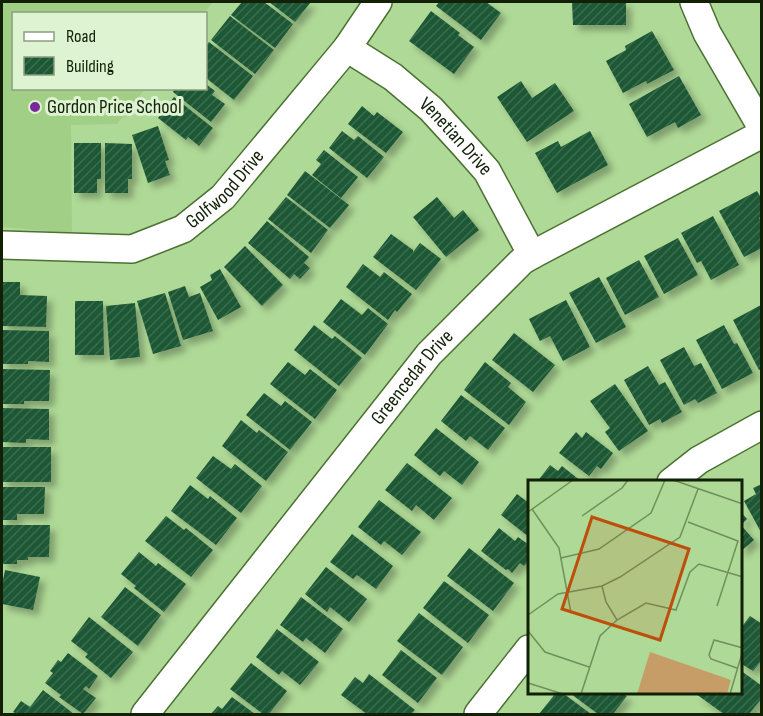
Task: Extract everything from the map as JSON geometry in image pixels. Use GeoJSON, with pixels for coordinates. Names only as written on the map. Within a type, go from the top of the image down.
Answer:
{"type":"FeatureCollection","features":[{"type":"Feature","properties":{"kind":"street","name":"Golfwood Drive"},"geometry":{"type":"LineString","coordinates":[[2,245],[132,249],[183,229],[223,197],[347,48],[378,2]]}},
{"type":"Feature","properties":{"kind":"street"},"geometry":{"type":"LineString","coordinates":[[694,2],[706,33],[762,128]]}},
{"type":"Feature","properties":{"kind":"street","name":"Venetian Drive"},"geometry":{"type":"LineString","coordinates":[[347,48],[393,77],[431,109],[464,145],[487,171],[532,255]]}},
{"type":"Feature","properties":{"kind":"street","name":"Greencedar Drive"},"geometry":{"type":"LineString","coordinates":[[145,714],[429,354],[522,261],[762,134]]}},
{"type":"Feature","properties":{"kind":"street"},"geometry":{"type":"LineString","coordinates":[[674,480],[699,460],[762,425]]}},
{"type":"Feature","properties":{"kind":"street"},"geometry":{"type":"LineString","coordinates":[[478,714],[528,650]]}},
{"type":"Feature","properties":{"kind":"shaded area","name":"Gordon Price School"},"geometry":{"type":"Polygon","coordinates":[[[2,2],[213,2],[205,12],[12,12],[12,90],[144,90],[117,124],[71,125],[72,233],[2,227],[2,2]]]}},
{"type":"Feature","properties":{"kind":"building"},"geometry":{"type":"Polygon","coordinates":[[[242,2],[264,2],[293,24],[275,48],[231,15],[242,2]]]}},
{"type":"Feature","properties":{"kind":"building"},"geometry":{"type":"Polygon","coordinates":[[[269,2],[311,2],[295,22],[269,2]]]}},
{"type":"Feature","properties":{"kind":"building"},"geometry":{"type":"Polygon","coordinates":[[[439,2],[486,2],[501,13],[481,40],[436,6],[439,2]]]}},
{"type":"Feature","properties":{"kind":"building"},"geometry":{"type":"Polygon","coordinates":[[[572,2],[626,2],[626,25],[573,25],[572,2]]]}},
{"type":"Feature","properties":{"kind":"building"},"geometry":{"type":"Polygon","coordinates":[[[431,11],[474,47],[454,74],[409,41],[431,11]]]}},
{"type":"Feature","properties":{"kind":"building"},"geometry":{"type":"Polygon","coordinates":[[[230,16],[274,50],[255,74],[211,40],[230,16]]]}},
{"type":"Feature","properties":{"kind":"building"},"geometry":{"type":"Polygon","coordinates":[[[652,31],[674,70],[623,93],[606,61],[626,50],[625,46],[652,31]]]}},
{"type":"Feature","properties":{"kind":"building"},"geometry":{"type":"Polygon","coordinates":[[[209,42],[253,76],[234,100],[207,79],[207,44],[209,42]]]}},
{"type":"Feature","properties":{"kind":"building"},"geometry":{"type":"Polygon","coordinates":[[[679,76],[701,115],[678,128],[675,122],[647,137],[629,104],[679,76]]]}},
{"type":"Feature","properties":{"kind":"building"},"geometry":{"type":"Polygon","coordinates":[[[521,81],[532,98],[555,83],[574,111],[527,142],[497,97],[521,81]]]}},
{"type":"Feature","properties":{"kind":"building"},"geometry":{"type":"Polygon","coordinates":[[[207,85],[215,91],[212,95],[225,104],[211,122],[173,92],[174,90],[207,90],[207,85]]]}},
{"type":"Feature","properties":{"kind":"building"},"geometry":{"type":"Polygon","coordinates":[[[174,97],[213,128],[199,146],[188,137],[186,140],[158,118],[174,97]]]}},
{"type":"Feature","properties":{"kind":"building"},"geometry":{"type":"Polygon","coordinates":[[[362,106],[374,116],[377,112],[403,132],[386,153],[348,124],[362,106]]]}},
{"type":"Feature","properties":{"kind":"building"},"geometry":{"type":"Polygon","coordinates":[[[158,126],[169,160],[165,161],[170,175],[148,183],[132,135],[158,126]]]}},
{"type":"Feature","properties":{"kind":"building"},"geometry":{"type":"Polygon","coordinates":[[[342,131],[354,140],[358,136],[384,157],[367,178],[329,148],[342,131]]]}},
{"type":"Feature","properties":{"kind":"building"},"geometry":{"type":"Polygon","coordinates":[[[590,131],[608,165],[557,193],[535,153],[558,141],[561,147],[590,131]]]}},
{"type":"Feature","properties":{"kind":"building"},"geometry":{"type":"Polygon","coordinates":[[[74,143],[101,143],[101,179],[97,179],[97,193],[74,193],[74,143]]]}},
{"type":"Feature","properties":{"kind":"building"},"geometry":{"type":"Polygon","coordinates":[[[105,143],[132,144],[132,179],[128,179],[128,193],[105,193],[105,143]]]}},
{"type":"Feature","properties":{"kind":"building"},"geometry":{"type":"Polygon","coordinates":[[[324,150],[358,177],[341,198],[312,175],[321,164],[316,160],[324,150]]]}},
{"type":"Feature","properties":{"kind":"building"},"geometry":{"type":"Polygon","coordinates":[[[305,171],[349,205],[330,228],[287,195],[305,171]]]}},
{"type":"Feature","properties":{"kind":"building"},"geometry":{"type":"Polygon","coordinates":[[[757,191],[762,199],[762,216],[759,218],[762,223],[762,248],[744,257],[719,211],[757,191]]]}},
{"type":"Feature","properties":{"kind":"building"},"geometry":{"type":"Polygon","coordinates":[[[286,197],[328,230],[311,253],[268,219],[286,197]]]}},
{"type":"Feature","properties":{"kind":"building"},"geometry":{"type":"Polygon","coordinates":[[[437,197],[454,218],[463,210],[479,230],[446,257],[413,217],[437,197]]]}},
{"type":"Feature","properties":{"kind":"building"},"geometry":{"type":"Polygon","coordinates":[[[713,216],[739,265],[711,280],[701,261],[697,263],[681,233],[713,216]]]}},
{"type":"Feature","properties":{"kind":"building"},"geometry":{"type":"Polygon","coordinates":[[[267,221],[309,257],[304,263],[310,268],[300,279],[294,274],[290,279],[248,243],[267,221]]]}},
{"type":"Feature","properties":{"kind":"building"},"geometry":{"type":"Polygon","coordinates":[[[391,234],[413,252],[420,243],[441,259],[416,290],[373,257],[391,234]]]}},
{"type":"Feature","properties":{"kind":"building"},"geometry":{"type":"Polygon","coordinates":[[[678,238],[698,275],[664,294],[644,256],[678,238]]]}},
{"type":"Feature","properties":{"kind":"building"},"geometry":{"type":"Polygon","coordinates":[[[245,246],[283,285],[262,306],[224,267],[245,246]]]}},
{"type":"Feature","properties":{"kind":"building"},"geometry":{"type":"Polygon","coordinates":[[[639,260],[659,297],[625,315],[606,278],[639,260]]]}},
{"type":"Feature","properties":{"kind":"building"},"geometry":{"type":"Polygon","coordinates":[[[363,264],[380,277],[384,272],[412,294],[388,320],[346,287],[363,264]]]}},
{"type":"Feature","properties":{"kind":"building"},"geometry":{"type":"Polygon","coordinates":[[[220,269],[241,307],[218,320],[200,287],[212,280],[210,275],[220,269]]]}},
{"type":"Feature","properties":{"kind":"building"},"geometry":{"type":"Polygon","coordinates":[[[599,277],[626,327],[596,343],[569,293],[599,277]]]}},
{"type":"Feature","properties":{"kind":"building"},"geometry":{"type":"Polygon","coordinates":[[[2,282],[20,282],[20,295],[47,296],[46,327],[2,326],[2,282]]]}},
{"type":"Feature","properties":{"kind":"building"},"geometry":{"type":"Polygon","coordinates":[[[185,286],[189,297],[200,293],[213,331],[183,340],[168,292],[185,286]]]}},
{"type":"Feature","properties":{"kind":"building"},"geometry":{"type":"Polygon","coordinates":[[[165,293],[181,346],[153,354],[137,301],[165,293]]]}},
{"type":"Feature","properties":{"kind":"building"},"geometry":{"type":"Polygon","coordinates":[[[341,299],[362,315],[368,308],[388,324],[365,355],[323,322],[341,299]]]}},
{"type":"Feature","properties":{"kind":"building"},"geometry":{"type":"Polygon","coordinates":[[[566,300],[590,347],[563,361],[550,336],[540,341],[529,319],[566,300]]]}},
{"type":"Feature","properties":{"kind":"building"},"geometry":{"type":"Polygon","coordinates":[[[75,301],[103,301],[104,355],[75,355],[75,301]]]}},
{"type":"Feature","properties":{"kind":"building"},"geometry":{"type":"Polygon","coordinates":[[[135,303],[140,357],[110,360],[106,306],[135,303]]]}},
{"type":"Feature","properties":{"kind":"building"},"geometry":{"type":"Polygon","coordinates":[[[761,305],[762,369],[759,370],[733,320],[761,305]]]}},
{"type":"Feature","properties":{"kind":"building"},"geometry":{"type":"Polygon","coordinates":[[[314,325],[332,339],[335,336],[362,358],[339,386],[294,350],[314,325]]]}},
{"type":"Feature","properties":{"kind":"building"},"geometry":{"type":"Polygon","coordinates":[[[724,325],[734,344],[737,343],[753,373],[722,389],[696,340],[724,325]]]}},
{"type":"Feature","properties":{"kind":"building"},"geometry":{"type":"Polygon","coordinates":[[[2,330],[49,331],[49,362],[28,361],[28,364],[2,364],[2,330]]]}},
{"type":"Feature","properties":{"kind":"building"},"geometry":{"type":"Polygon","coordinates":[[[514,333],[555,365],[533,392],[492,360],[514,333]]]}},
{"type":"Feature","properties":{"kind":"building"},"geometry":{"type":"Polygon","coordinates":[[[684,347],[694,366],[701,363],[717,393],[698,403],[695,399],[684,405],[660,360],[684,347]]]}},
{"type":"Feature","properties":{"kind":"building"},"geometry":{"type":"Polygon","coordinates":[[[288,362],[305,375],[310,369],[337,390],[315,419],[270,384],[288,362]]]}},
{"type":"Feature","properties":{"kind":"building"},"geometry":{"type":"Polygon","coordinates":[[[485,362],[511,383],[508,387],[526,402],[509,425],[464,390],[485,362]]]}},
{"type":"Feature","properties":{"kind":"building"},"geometry":{"type":"Polygon","coordinates":[[[648,366],[659,385],[665,382],[682,412],[662,423],[660,419],[649,425],[624,380],[648,366]]]}},
{"type":"Feature","properties":{"kind":"building"},"geometry":{"type":"Polygon","coordinates":[[[2,369],[50,370],[49,401],[2,404],[2,369]]]}},
{"type":"Feature","properties":{"kind":"building"},"geometry":{"type":"Polygon","coordinates":[[[615,384],[648,431],[619,451],[605,432],[610,428],[590,401],[615,384]]]}},
{"type":"Feature","properties":{"kind":"building"},"geometry":{"type":"Polygon","coordinates":[[[264,393],[281,406],[285,401],[312,422],[290,450],[246,415],[264,393]]]}},
{"type":"Feature","properties":{"kind":"building"},"geometry":{"type":"Polygon","coordinates":[[[461,395],[505,428],[488,450],[470,436],[466,441],[441,421],[461,395]]]}},
{"type":"Feature","properties":{"kind":"building"},"geometry":{"type":"Polygon","coordinates":[[[2,408],[49,409],[49,440],[26,439],[26,443],[2,442],[2,408]]]}},
{"type":"Feature","properties":{"kind":"building"},"geometry":{"type":"Polygon","coordinates":[[[241,420],[257,433],[259,430],[288,452],[266,481],[222,446],[241,420]]]}},
{"type":"Feature","properties":{"kind":"building"},"geometry":{"type":"Polygon","coordinates":[[[436,428],[479,462],[462,485],[444,471],[440,476],[414,455],[436,428]]]}},
{"type":"Feature","properties":{"kind":"building"},"geometry":{"type":"Polygon","coordinates":[[[576,432],[582,438],[586,432],[613,453],[601,469],[597,466],[589,476],[559,453],[576,432]]]}},
{"type":"Feature","properties":{"kind":"building"},"geometry":{"type":"Polygon","coordinates":[[[2,447],[51,447],[51,482],[2,482],[2,447]]]}},
{"type":"Feature","properties":{"kind":"building"},"geometry":{"type":"Polygon","coordinates":[[[213,456],[231,469],[235,464],[262,486],[241,513],[196,478],[213,456]]]}},
{"type":"Feature","properties":{"kind":"building"},"geometry":{"type":"Polygon","coordinates":[[[407,463],[452,498],[434,520],[416,505],[412,511],[385,490],[407,463]]]}},
{"type":"Feature","properties":{"kind":"building"},"geometry":{"type":"Polygon","coordinates":[[[550,465],[558,471],[562,466],[580,480],[539,480],[550,465]]]}},
{"type":"Feature","properties":{"kind":"building"},"geometry":{"type":"Polygon","coordinates":[[[762,484],[762,534],[744,501],[756,494],[753,488],[762,484]]]}},
{"type":"Feature","properties":{"kind":"building"},"geometry":{"type":"Polygon","coordinates":[[[190,485],[208,499],[210,496],[237,518],[216,545],[171,511],[190,485]]]}},
{"type":"Feature","properties":{"kind":"building"},"geometry":{"type":"Polygon","coordinates":[[[2,487],[45,487],[44,514],[17,514],[17,520],[2,520],[2,487]]]}},
{"type":"Feature","properties":{"kind":"building"},"geometry":{"type":"Polygon","coordinates":[[[517,494],[528,502],[528,536],[501,515],[517,494]]]}},
{"type":"Feature","properties":{"kind":"building"},"geometry":{"type":"Polygon","coordinates":[[[379,500],[421,532],[402,555],[384,541],[381,545],[358,527],[379,500]]]}},
{"type":"Feature","properties":{"kind":"building"},"geometry":{"type":"Polygon","coordinates":[[[742,513],[747,519],[742,524],[742,513]]]}},
{"type":"Feature","properties":{"kind":"building"},"geometry":{"type":"Polygon","coordinates":[[[166,516],[184,530],[186,528],[213,550],[191,577],[145,541],[166,516]]]}},
{"type":"Feature","properties":{"kind":"building"},"geometry":{"type":"Polygon","coordinates":[[[2,525],[50,525],[49,557],[28,557],[28,560],[17,560],[17,564],[2,564],[2,525]]]}},
{"type":"Feature","properties":{"kind":"building"},"geometry":{"type":"Polygon","coordinates":[[[742,526],[754,540],[742,550],[742,526]]]}},
{"type":"Feature","properties":{"kind":"building"},"geometry":{"type":"Polygon","coordinates":[[[499,528],[515,541],[518,537],[528,544],[528,562],[524,566],[520,563],[512,573],[481,551],[499,528]]]}},
{"type":"Feature","properties":{"kind":"building"},"geometry":{"type":"Polygon","coordinates":[[[352,534],[393,566],[376,589],[357,575],[353,579],[330,562],[352,534]]]}},
{"type":"Feature","properties":{"kind":"building"},"geometry":{"type":"Polygon","coordinates":[[[469,548],[514,583],[493,611],[447,576],[469,548]]]}},
{"type":"Feature","properties":{"kind":"building"},"geometry":{"type":"Polygon","coordinates":[[[139,552],[156,566],[158,563],[186,584],[164,612],[134,588],[136,586],[121,574],[139,552]]]}},
{"type":"Feature","properties":{"kind":"building"},"geometry":{"type":"Polygon","coordinates":[[[326,567],[367,599],[349,622],[330,607],[327,612],[305,594],[326,567]]]}},
{"type":"Feature","properties":{"kind":"building"},"geometry":{"type":"Polygon","coordinates":[[[5,570],[40,577],[33,610],[2,604],[2,580],[5,570]]]}},
{"type":"Feature","properties":{"kind":"building"},"geometry":{"type":"Polygon","coordinates":[[[444,581],[489,615],[468,643],[423,608],[444,581]]]}},
{"type":"Feature","properties":{"kind":"building"},"geometry":{"type":"Polygon","coordinates":[[[125,587],[161,615],[138,646],[101,617],[125,587]]]}},
{"type":"Feature","properties":{"kind":"building"},"geometry":{"type":"Polygon","coordinates":[[[301,597],[343,629],[325,653],[306,638],[303,642],[280,625],[301,597]]]}},
{"type":"Feature","properties":{"kind":"building"},"geometry":{"type":"Polygon","coordinates":[[[419,613],[463,647],[442,675],[397,641],[419,613]]]}},
{"type":"Feature","properties":{"kind":"building"},"geometry":{"type":"Polygon","coordinates":[[[750,616],[762,624],[762,660],[753,671],[742,664],[742,626],[750,616]]]}},
{"type":"Feature","properties":{"kind":"building"},"geometry":{"type":"Polygon","coordinates":[[[89,617],[133,652],[111,678],[85,657],[88,654],[71,641],[89,617]]]}},
{"type":"Feature","properties":{"kind":"building"},"geometry":{"type":"Polygon","coordinates":[[[277,629],[319,662],[300,685],[282,671],[279,675],[256,657],[277,629]]]}},
{"type":"Feature","properties":{"kind":"building"},"geometry":{"type":"Polygon","coordinates":[[[401,650],[437,678],[418,703],[382,675],[401,650]]]}},
{"type":"Feature","properties":{"kind":"building"},"geometry":{"type":"Polygon","coordinates":[[[68,653],[98,676],[89,689],[86,686],[83,689],[96,698],[83,714],[59,697],[61,695],[45,683],[53,673],[50,671],[58,660],[61,662],[68,653]]]}},
{"type":"Feature","properties":{"kind":"building"},"geometry":{"type":"Polygon","coordinates":[[[251,663],[287,691],[269,714],[263,714],[230,689],[251,663]]]}},
{"type":"Feature","properties":{"kind":"building"},"geometry":{"type":"Polygon","coordinates":[[[742,671],[762,686],[762,698],[749,714],[724,714],[697,695],[742,695],[742,671]]]}},
{"type":"Feature","properties":{"kind":"building"},"geometry":{"type":"Polygon","coordinates":[[[369,674],[415,710],[411,714],[367,714],[341,695],[355,677],[363,683],[369,674]]]}},
{"type":"Feature","properties":{"kind":"building"},"geometry":{"type":"Polygon","coordinates":[[[43,690],[74,714],[17,714],[13,712],[21,701],[30,707],[43,690]]]}},
{"type":"Feature","properties":{"kind":"building"},"geometry":{"type":"Polygon","coordinates":[[[554,695],[565,695],[591,714],[539,714],[554,695]]]}},
{"type":"Feature","properties":{"kind":"building"},"geometry":{"type":"Polygon","coordinates":[[[572,695],[627,696],[613,714],[598,714],[572,695]]]}},
{"type":"Feature","properties":{"kind":"building"},"geometry":{"type":"Polygon","coordinates":[[[232,697],[255,714],[211,714],[218,706],[222,709],[232,697]]]}},
{"type":"Feature","properties":{"kind":"place","name":"Gordon Price School"},"geometry":{"type":"Point","coordinates":[35,107]}}]}
